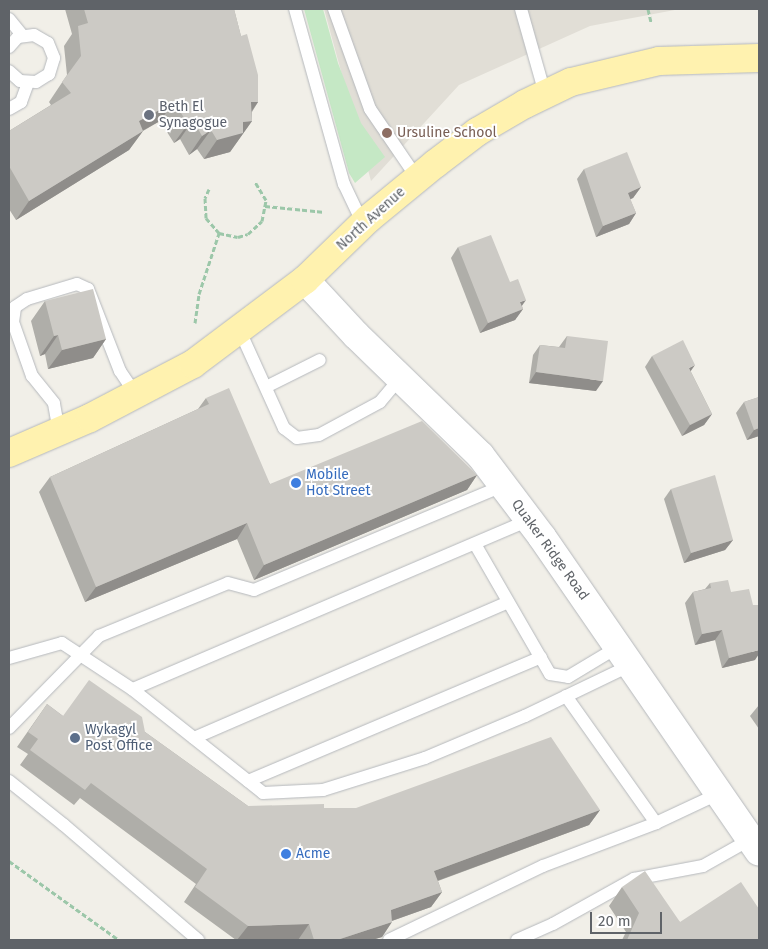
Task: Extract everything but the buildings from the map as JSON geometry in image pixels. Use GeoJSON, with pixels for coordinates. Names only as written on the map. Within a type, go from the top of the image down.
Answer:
{"type":"FeatureCollection","features":[{"type":"Feature","properties":{"kind":"main road","name":"North Avenue"},"geometry":{"type":"LineString","coordinates":[[9,453],[59,432],[136,395],[193,364],[305,280],[363,224],[417,178],[477,132],[546,94],[571,82],[659,61],[759,58]]}},
{"type":"Feature","properties":{"kind":"street","name":"Quaker Ridge Road"},"geometry":{"type":"LineString","coordinates":[[305,280],[400,378],[480,455],[529,520],[755,845]]}},
{"type":"Feature","properties":{"kind":"lane"},"geometry":{"type":"LineString","coordinates":[[295,9],[344,184],[363,224]]}},
{"type":"Feature","properties":{"kind":"lane"},"geometry":{"type":"LineString","coordinates":[[334,9],[370,109],[417,178]]}},
{"type":"Feature","properties":{"kind":"lane"},"geometry":{"type":"LineString","coordinates":[[521,9],[546,94]]}},
{"type":"Feature","properties":{"kind":"lane"},"geometry":{"type":"LineString","coordinates":[[9,19],[23,36]]}},
{"type":"Feature","properties":{"kind":"lane"},"geometry":{"type":"LineString","coordinates":[[9,47],[23,36],[42,38],[52,50],[54,58],[49,74],[36,82],[28,83],[9,71]]}},
{"type":"Feature","properties":{"kind":"lane"},"geometry":{"type":"LineString","coordinates":[[9,109],[21,102],[28,83]]}},
{"type":"Feature","properties":{"kind":"lane"},"geometry":{"type":"LineString","coordinates":[[59,432],[54,403],[32,376],[13,322],[15,307],[27,300],[77,284],[88,289],[120,371],[136,395]]}},
{"type":"Feature","properties":{"kind":"lane"},"geometry":{"type":"LineString","coordinates":[[239,329],[284,428],[297,438],[319,435],[380,402],[400,378]]}},
{"type":"Feature","properties":{"kind":"lane"},"geometry":{"type":"LineString","coordinates":[[266,387],[320,360]]}},
{"type":"Feature","properties":{"kind":"lane"},"geometry":{"type":"LineString","coordinates":[[9,728],[79,654],[99,636],[228,582],[254,590],[503,486]]}},
{"type":"Feature","properties":{"kind":"lane"},"geometry":{"type":"LineString","coordinates":[[132,689],[529,520]]}},
{"type":"Feature","properties":{"kind":"lane"},"geometry":{"type":"LineString","coordinates":[[474,544],[550,674],[568,676],[624,656]]}},
{"type":"Feature","properties":{"kind":"lane"},"geometry":{"type":"LineString","coordinates":[[194,738],[508,602]]}},
{"type":"Feature","properties":{"kind":"lane"},"geometry":{"type":"LineString","coordinates":[[9,658],[62,643],[132,689],[263,793],[323,790],[425,758],[566,696],[624,656]]}},
{"type":"Feature","properties":{"kind":"lane"},"geometry":{"type":"LineString","coordinates":[[248,781],[540,657]]}},
{"type":"Feature","properties":{"kind":"lane"},"geometry":{"type":"LineString","coordinates":[[566,696],[656,823]]}},
{"type":"Feature","properties":{"kind":"lane"},"geometry":{"type":"LineString","coordinates":[[9,781],[64,824],[198,940]]}},
{"type":"Feature","properties":{"kind":"lane"},"geometry":{"type":"LineString","coordinates":[[389,940],[543,866],[656,823],[720,793]]}},
{"type":"Feature","properties":{"kind":"lane"},"geometry":{"type":"LineString","coordinates":[[516,940],[553,924],[634,879],[703,866],[755,845]]}},
{"type":"Feature","properties":{"kind":"path"},"geometry":{"type":"LineString","coordinates":[[648,9],[651,22]]}},
{"type":"Feature","properties":{"kind":"path"},"geometry":{"type":"LineString","coordinates":[[208,189],[204,198],[206,218],[219,232],[233,236],[248,234],[262,220],[265,206],[262,190],[255,182]]}},
{"type":"Feature","properties":{"kind":"path"},"geometry":{"type":"LineString","coordinates":[[265,206],[325,212]]}},
{"type":"Feature","properties":{"kind":"path"},"geometry":{"type":"LineString","coordinates":[[195,323],[199,294],[219,232]]}},
{"type":"Feature","properties":{"kind":"path"},"geometry":{"type":"LineString","coordinates":[[9,861],[119,940]]}},
{"type":"Feature","properties":{"kind":"shaded area","name":"Ursuline School"},"geometry":{"type":"Polygon","coordinates":[[[324,9],[680,9],[590,26],[459,85],[371,181],[324,9]]]}},
{"type":"Feature","properties":{"kind":"green space"},"geometry":{"type":"Polygon","coordinates":[[[304,9],[323,9],[338,63],[361,123],[385,157],[355,183],[349,173],[304,9]]]}},
{"type":"Feature","properties":{"kind":"place","name":"Beth El Synagogue"},"geometry":{"type":"Point","coordinates":[149,115]}},
{"type":"Feature","properties":{"kind":"place","name":"Ursuline School"},"geometry":{"type":"Point","coordinates":[387,133]}},
{"type":"Feature","properties":{"kind":"place","name":"Mobile Hot Street"},"geometry":{"type":"Point","coordinates":[296,483]}},
{"type":"Feature","properties":{"kind":"place","name":"Wykagyl Post Office"},"geometry":{"type":"Point","coordinates":[75,738]}},
{"type":"Feature","properties":{"kind":"place","name":"Acme"},"geometry":{"type":"Point","coordinates":[286,854]}}]}
